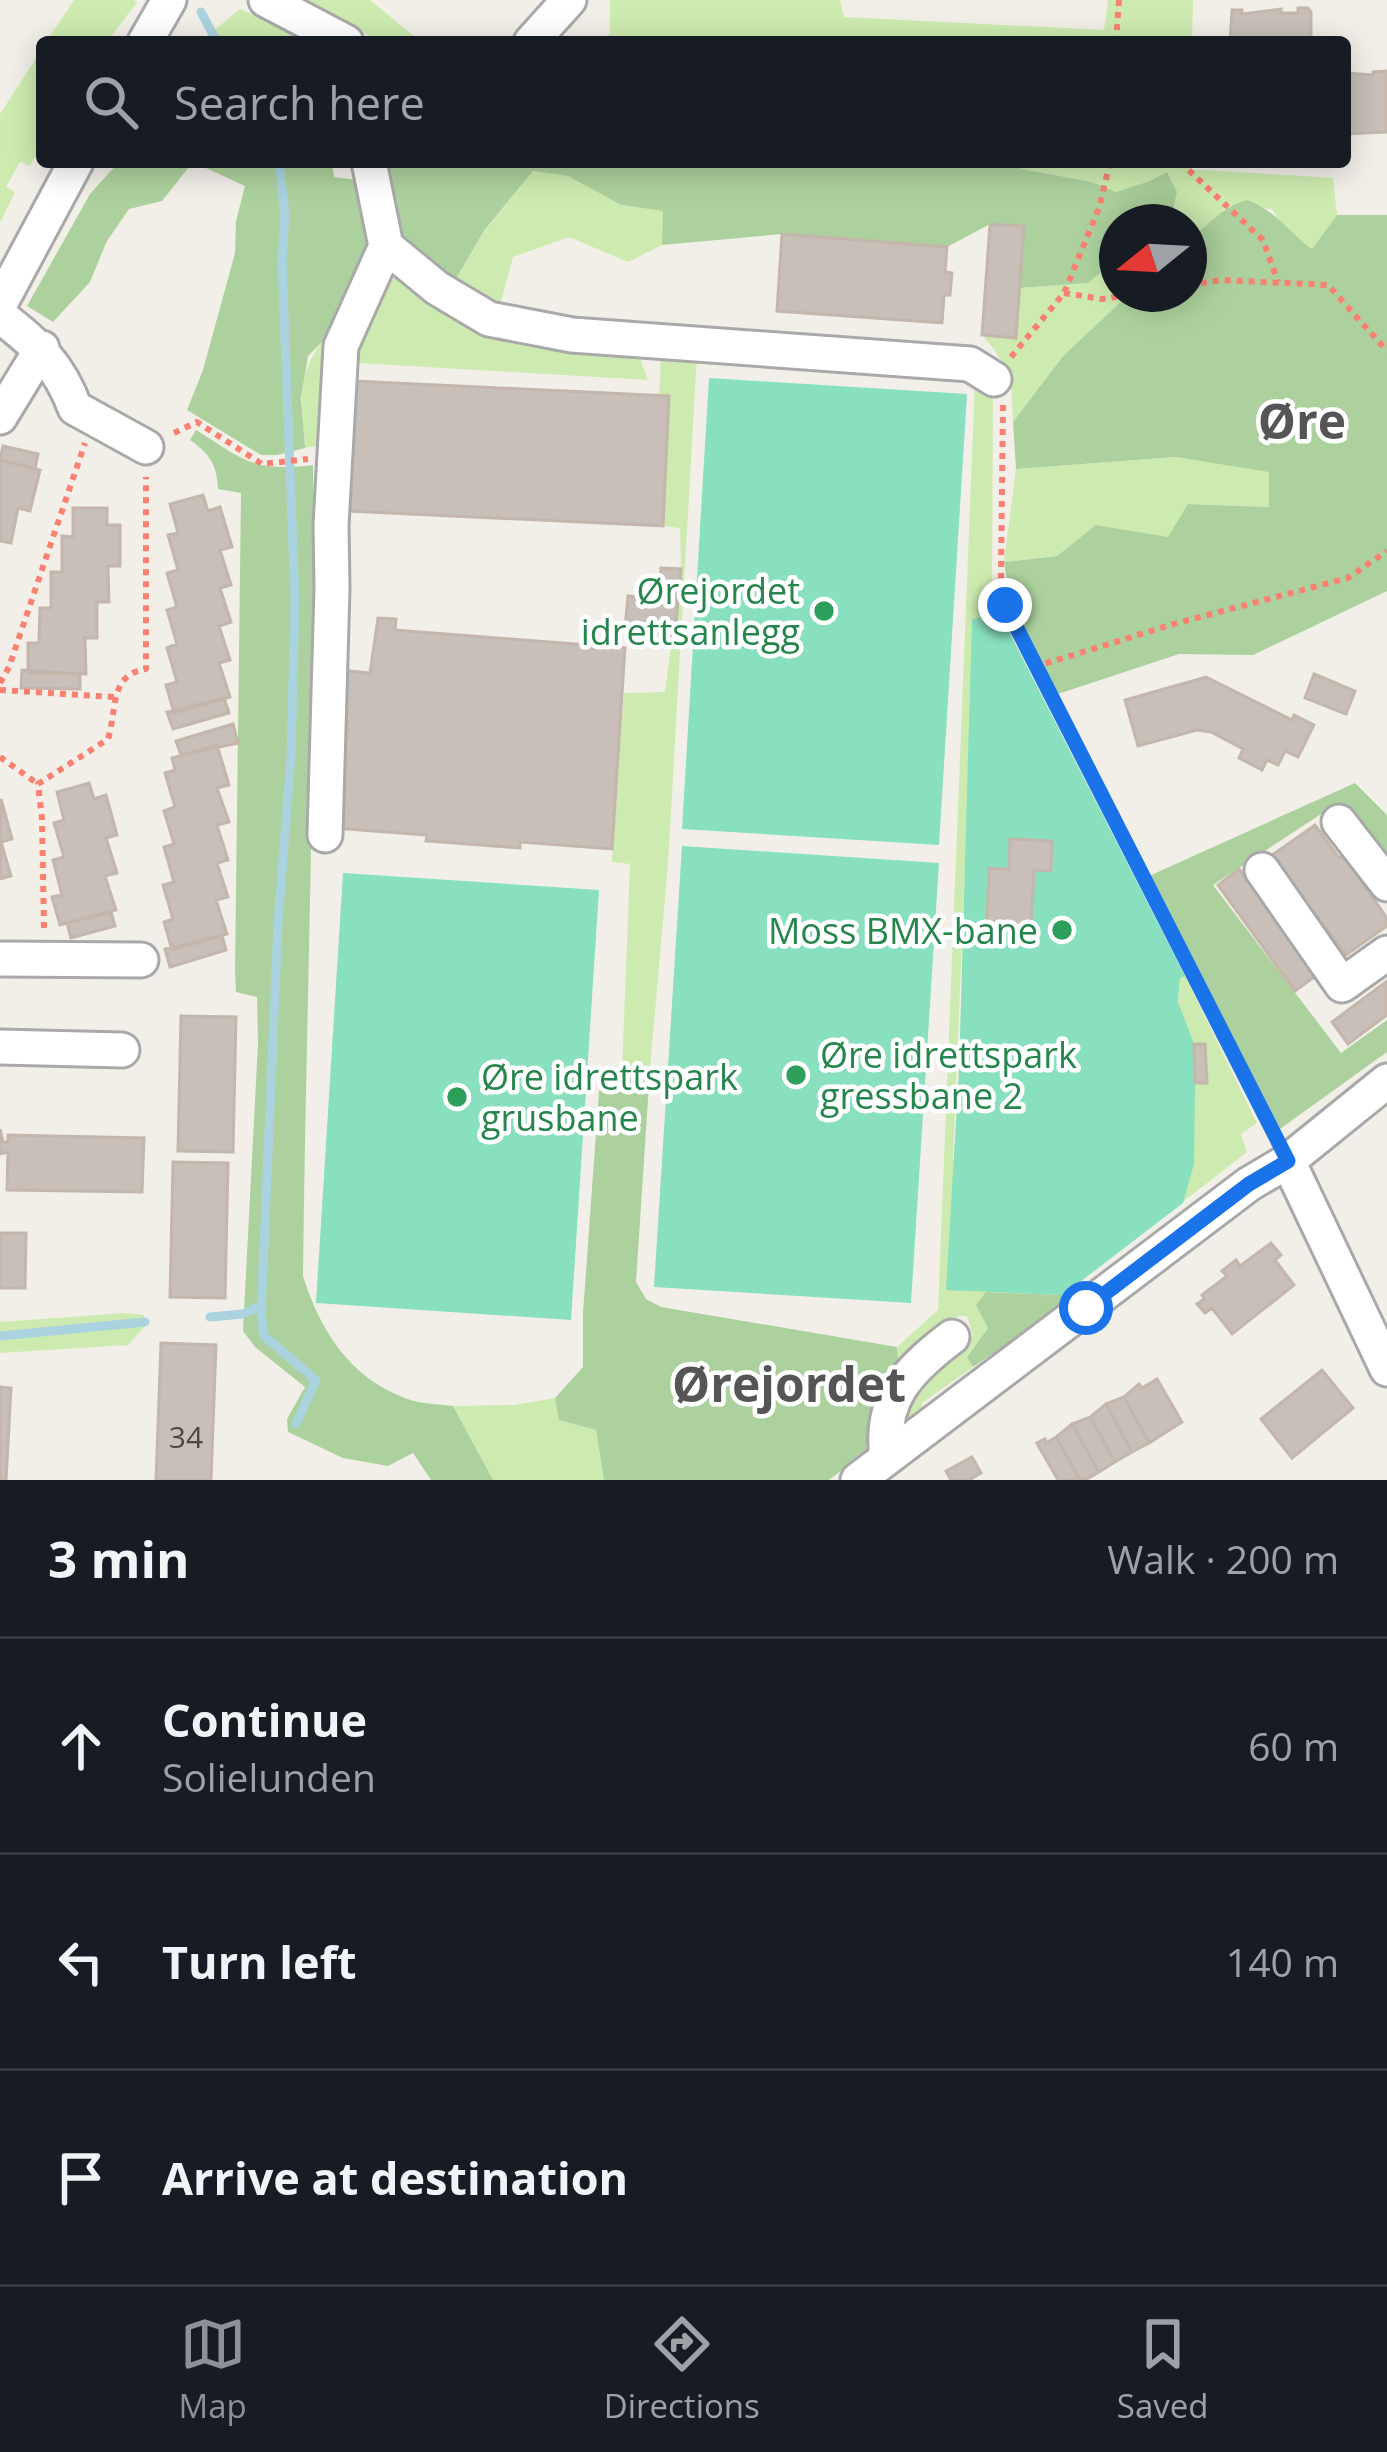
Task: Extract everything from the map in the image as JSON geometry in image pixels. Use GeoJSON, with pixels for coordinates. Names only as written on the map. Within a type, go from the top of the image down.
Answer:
{"type":"FeatureCollection","features":[{"type":"Feature","properties":{"kind":"street"},"geometry":{"type":"LineString","coordinates":[[148,36],[169,0]]}},
{"type":"Feature","properties":{"kind":"street"},"geometry":{"type":"LineString","coordinates":[[266,0],[335,36]]}},
{"type":"Feature","properties":{"kind":"street"},"geometry":{"type":"LineString","coordinates":[[536,36],[569,0]]}},
{"type":"Feature","properties":{"kind":"street"},"geometry":{"type":"LineString","coordinates":[[73,168],[2,298],[64,376],[75,408],[146,447]]}},
{"type":"Feature","properties":{"kind":"street"},"geometry":{"type":"LineString","coordinates":[[325,835],[338,588],[331,525],[341,346],[386,246],[370,168]]}},
{"type":"Feature","properties":{"kind":"street"},"geometry":{"type":"LineString","coordinates":[[386,246],[436,288],[489,319],[572,334],[970,364],[994,379]]}},
{"type":"Feature","properties":{"kind":"street"},"geometry":{"type":"LineString","coordinates":[[0,417],[42,348]]}},
{"type":"Feature","properties":{"kind":"street"},"geometry":{"type":"LineString","coordinates":[[1340,822],[1387,884]]}},
{"type":"Feature","properties":{"kind":"street"},"geometry":{"type":"LineString","coordinates":[[1262,871],[1342,985],[1387,953]]}},
{"type":"Feature","properties":{"kind":"street"},"geometry":{"type":"LineString","coordinates":[[0,959],[141,961]]}},
{"type":"Feature","properties":{"kind":"street"},"geometry":{"type":"LineString","coordinates":[[0,1047],[122,1050]]}},
{"type":"Feature","properties":{"kind":"street"},"geometry":{"type":"LineString","coordinates":[[858,1480],[1249,1184],[1288,1161],[1387,1081]]}},
{"type":"Feature","properties":{"kind":"street"},"geometry":{"type":"LineString","coordinates":[[1288,1161],[1387,1369]]}},
{"type":"Feature","properties":{"kind":"street"},"geometry":{"type":"LineString","coordinates":[[887,1458],[883,1430],[902,1384],[923,1359],[952,1337]]}},
{"type":"Feature","properties":{"kind":"path"},"geometry":{"type":"LineString","coordinates":[[1116,36],[1119,0]]}},
{"type":"Feature","properties":{"kind":"path"},"geometry":{"type":"LineString","coordinates":[[1109,168],[1099,208],[1064,293],[994,379],[1005,419],[1001,575],[1005,605],[1288,1161]]}},
{"type":"Feature","properties":{"kind":"path"},"geometry":{"type":"LineString","coordinates":[[1186,168],[1263,240],[1278,282]]}},
{"type":"Feature","properties":{"kind":"path"},"geometry":{"type":"LineString","coordinates":[[1207,282],[1328,285],[1387,351]]}},
{"type":"Feature","properties":{"kind":"path"},"geometry":{"type":"LineString","coordinates":[[1064,293],[1099,299]]}},
{"type":"Feature","properties":{"kind":"path"},"geometry":{"type":"LineString","coordinates":[[93,418],[0,687],[115,697]]}},
{"type":"Feature","properties":{"kind":"path"},"geometry":{"type":"LineString","coordinates":[[38,784],[108,739],[115,697],[132,671],[146,669],[146,447],[196,422],[262,464],[304,459]]}},
{"type":"Feature","properties":{"kind":"path"},"geometry":{"type":"LineString","coordinates":[[1034,667],[1177,622],[1348,578],[1387,551]]}},
{"type":"Feature","properties":{"kind":"path"},"geometry":{"type":"LineString","coordinates":[[0,757],[38,784],[44,960]]}},
{"type":"Feature","properties":{"kind":"green space"},"geometry":{"type":"Polygon","coordinates":[[[74,0],[137,2],[112,36],[50,36],[74,0]]]}},
{"type":"Feature","properties":{"kind":"green space"},"geometry":{"type":"Polygon","coordinates":[[[301,0],[370,0],[414,36],[370,36],[301,0]]]}},
{"type":"Feature","properties":{"kind":"green space"},"geometry":{"type":"Polygon","coordinates":[[[610,0],[840,0],[844,17],[1104,30],[1108,0],[1193,0],[1192,36],[608,36],[610,0]]]}},
{"type":"Feature","properties":{"kind":"green space"},"geometry":{"type":"Polygon","coordinates":[[[240,9],[302,36],[207,36],[240,9]]]}},
{"type":"Feature","properties":{"kind":"green space"},"geometry":{"type":"Polygon","coordinates":[[[36,58],[36,155],[30,166],[20,162],[6,187],[15,192],[0,223],[0,114],[36,58]]]}},
{"type":"Feature","properties":{"kind":"green space"},"geometry":{"type":"Polygon","coordinates":[[[114,168],[188,168],[162,201],[129,209],[107,241],[90,282],[53,322],[27,306],[90,194],[114,168]]]}},
{"type":"Feature","properties":{"kind":"green space"},"geometry":{"type":"Polygon","coordinates":[[[206,168],[333,168],[334,177],[357,180],[368,230],[367,252],[327,337],[308,356],[301,398],[305,448],[277,455],[261,455],[187,410],[203,370],[235,253],[236,221],[245,186],[206,168]]]}},
{"type":"Feature","properties":{"kind":"green space"},"geometry":{"type":"Polygon","coordinates":[[[379,168],[1020,168],[1092,182],[1116,192],[1167,172],[1177,192],[1174,204],[1099,204],[1099,274],[1088,283],[1020,288],[1024,227],[990,224],[947,247],[782,234],[662,245],[663,211],[621,205],[568,176],[533,171],[484,231],[453,284],[409,244],[393,219],[379,168]]]}},
{"type":"Feature","properties":{"kind":"green space"},"geometry":{"type":"Polygon","coordinates":[[[1020,168],[1190,168],[1333,178],[1337,215],[1312,249],[1283,227],[1272,209],[1227,205],[1207,228],[1207,204],[1161,204],[1150,181],[1116,192],[1092,182],[1020,168]]]}},
{"type":"Feature","properties":{"kind":"green space"},"geometry":{"type":"Polygon","coordinates":[[[533,171],[568,176],[621,205],[664,211],[662,245],[628,262],[569,237],[513,257],[500,305],[453,284],[484,232],[533,171]]]}},
{"type":"Feature","properties":{"kind":"green space"},"geometry":{"type":"Polygon","coordinates":[[[1238,203],[1257,204],[1312,249],[1337,215],[1387,215],[1387,591],[1253,655],[1179,654],[1058,694],[1012,611],[1004,562],[1057,556],[1096,525],[1168,537],[1188,504],[1269,507],[1269,472],[1176,457],[1016,469],[1013,422],[1063,356],[1110,312],[1207,312],[1207,224],[1238,203]]]}},
{"type":"Feature","properties":{"kind":"green space"},"geometry":{"type":"Polygon","coordinates":[[[1099,274],[1099,312],[1110,312],[1063,356],[1013,422],[1008,375],[982,335],[1016,338],[1020,288],[1088,283],[1099,274]]]}},
{"type":"Feature","properties":{"kind":"green space"},"geometry":{"type":"Polygon","coordinates":[[[396,277],[408,277],[638,354],[648,380],[359,363],[354,381],[350,541],[344,541],[347,353],[376,295],[396,277]]]}},
{"type":"Feature","properties":{"kind":"green space"},"geometry":{"type":"Polygon","coordinates":[[[327,337],[320,445],[305,448],[305,375],[327,337]]]}},
{"type":"Feature","properties":{"kind":"green space"},"geometry":{"type":"Polygon","coordinates":[[[697,355],[668,864],[650,1069],[622,1070],[630,864],[612,862],[624,693],[665,692],[681,569],[680,528],[663,526],[669,397],[659,396],[661,357],[697,355]]]}},
{"type":"Feature","properties":{"kind":"green space","name":"Ørejordet idrettsanlegg"},"geometry":{"type":"Polygon","coordinates":[[[709,378],[967,394],[939,845],[682,829],[709,378]]]}},
{"type":"Feature","properties":{"kind":"green space"},"geometry":{"type":"Polygon","coordinates":[[[975,380],[985,385],[993,399],[992,587],[1006,626],[1071,756],[969,768],[953,1161],[1177,1035],[1180,978],[1185,976],[1257,1123],[1241,1134],[1247,1152],[1063,1295],[985,1292],[989,1328],[967,1356],[973,1367],[922,1403],[922,1414],[903,1430],[897,1418],[925,1375],[973,1336],[967,1316],[957,1317],[930,1331],[898,1359],[897,1347],[938,1310],[975,380]]]}},
{"type":"Feature","properties":{"kind":"green space"},"geometry":{"type":"Polygon","coordinates":[[[196,430],[250,462],[276,467],[313,465],[303,1276],[318,1315],[339,1349],[385,1389],[422,1403],[453,1406],[493,1480],[431,1480],[413,1453],[388,1466],[343,1458],[288,1432],[287,1419],[305,1387],[255,1347],[243,1331],[258,1043],[257,997],[236,992],[235,971],[241,493],[218,489],[211,461],[190,440],[196,430]]]}},
{"type":"Feature","properties":{"kind":"green space"},"geometry":{"type":"Polygon","coordinates":[[[1176,457],[1269,471],[1270,507],[1189,504],[1168,538],[1097,525],[1057,556],[1004,562],[1016,469],[1176,457]]]}},
{"type":"Feature","properties":{"kind":"green space","name":"Moss BMX-bane"},"geometry":{"type":"Polygon","coordinates":[[[994,616],[1006,626],[1185,976],[1180,978],[1178,1002],[1194,1044],[1205,1044],[1207,1083],[1195,1084],[1194,1164],[1183,1203],[1063,1295],[946,1290],[959,1070],[972,619],[994,616]]]}},
{"type":"Feature","properties":{"kind":"green space"},"geometry":{"type":"Polygon","coordinates":[[[1355,783],[1387,815],[1387,862],[1338,803],[1213,885],[1341,1053],[1387,1020],[1387,1052],[1280,1129],[1149,876],[1355,783]]]}},
{"type":"Feature","properties":{"kind":"green space","name":"Øre idrettspark gressbane 2"},"geometry":{"type":"Polygon","coordinates":[[[682,846],[939,863],[911,1303],[654,1287],[682,846]]]}},
{"type":"Feature","properties":{"kind":"green space","name":"Øre idrettspark grusbane"},"geometry":{"type":"Polygon","coordinates":[[[343,873],[599,890],[571,1320],[316,1303],[343,873]]]}},
{"type":"Feature","properties":{"kind":"green space"},"geometry":{"type":"Polygon","coordinates":[[[650,1069],[636,1282],[646,1299],[661,1307],[897,1347],[898,1359],[877,1397],[868,1450],[829,1480],[604,1480],[596,1430],[559,1420],[555,1398],[583,1367],[599,1091],[622,1070],[650,1069]]]}},
{"type":"Feature","properties":{"kind":"green space"},"geometry":{"type":"Polygon","coordinates":[[[986,1292],[1063,1295],[1058,1310],[973,1367],[967,1357],[988,1328],[976,1305],[986,1292]]]}},
{"type":"Feature","properties":{"kind":"green space"},"geometry":{"type":"Polygon","coordinates":[[[144,1315],[145,1326],[128,1345],[0,1353],[0,1322],[144,1315]]]}},
{"type":"Feature","properties":{"kind":"green space"},"geometry":{"type":"Polygon","coordinates":[[[555,1398],[560,1420],[596,1430],[604,1480],[493,1480],[453,1406],[514,1405],[555,1398]]]}},
{"type":"Feature","properties":{"kind":"building"},"geometry":{"type":"Polygon","coordinates":[[[1298,8],[1311,12],[1311,36],[1230,36],[1232,10],[1298,13],[1298,8]]]}},
{"type":"Feature","properties":{"kind":"building"},"geometry":{"type":"Polygon","coordinates":[[[1387,71],[1387,132],[1351,134],[1351,73],[1387,71]]]}},
{"type":"Feature","properties":{"kind":"building"},"geometry":{"type":"Polygon","coordinates":[[[990,224],[1024,226],[1016,338],[982,335],[990,224]]]}},
{"type":"Feature","properties":{"kind":"building"},"geometry":{"type":"Polygon","coordinates":[[[782,234],[947,247],[945,272],[952,273],[942,323],[777,311],[782,234]]]}},
{"type":"Feature","properties":{"kind":"building"},"geometry":{"type":"Polygon","coordinates":[[[354,381],[669,396],[663,526],[348,511],[354,381]]]}},
{"type":"Feature","properties":{"kind":"building"},"geometry":{"type":"Polygon","coordinates":[[[3,446],[38,454],[35,469],[0,460],[3,446]]]}},
{"type":"Feature","properties":{"kind":"building"},"geometry":{"type":"Polygon","coordinates":[[[0,460],[40,470],[30,511],[18,508],[11,543],[0,541],[0,460]]]}},
{"type":"Feature","properties":{"kind":"building"},"geometry":{"type":"Polygon","coordinates":[[[203,495],[208,511],[220,507],[232,547],[220,550],[231,585],[220,588],[231,622],[219,626],[230,660],[219,663],[230,697],[174,713],[166,685],[177,682],[167,648],[177,644],[167,610],[177,607],[167,573],[178,570],[168,535],[178,533],[170,504],[203,495]]]}},
{"type":"Feature","properties":{"kind":"building"},"geometry":{"type":"Polygon","coordinates":[[[73,508],[107,508],[107,525],[120,525],[120,566],[108,566],[109,602],[97,602],[97,638],[85,638],[86,674],[28,673],[28,643],[39,643],[40,608],[51,608],[51,572],[62,572],[62,536],[73,537],[73,508]]]}},
{"type":"Feature","properties":{"kind":"building"},"geometry":{"type":"Polygon","coordinates":[[[661,568],[681,569],[675,634],[671,633],[670,644],[638,641],[639,631],[625,629],[628,596],[658,599],[661,568]]]}},
{"type":"Feature","properties":{"kind":"building"},"geometry":{"type":"Polygon","coordinates":[[[378,618],[396,619],[395,630],[625,648],[612,849],[426,841],[427,835],[335,828],[348,671],[370,673],[378,618]]]}},
{"type":"Feature","properties":{"kind":"building"},"geometry":{"type":"Polygon","coordinates":[[[22,670],[80,674],[80,689],[21,688],[22,670]]]}},
{"type":"Feature","properties":{"kind":"building"},"geometry":{"type":"Polygon","coordinates":[[[1314,674],[1355,691],[1346,714],[1305,698],[1314,674]]]}},
{"type":"Feature","properties":{"kind":"building"},"geometry":{"type":"Polygon","coordinates":[[[1206,677],[1292,720],[1294,715],[1314,725],[1298,757],[1285,751],[1278,765],[1267,760],[1262,770],[1239,758],[1243,749],[1197,730],[1138,746],[1125,700],[1206,677]]]}},
{"type":"Feature","properties":{"kind":"building"},"geometry":{"type":"Polygon","coordinates":[[[224,698],[229,713],[173,729],[167,712],[224,698]]]}},
{"type":"Feature","properties":{"kind":"building"},"geometry":{"type":"Polygon","coordinates":[[[233,724],[238,743],[181,755],[176,741],[233,724]]]}},
{"type":"Feature","properties":{"kind":"building"},"geometry":{"type":"Polygon","coordinates":[[[217,745],[229,785],[217,788],[229,822],[217,825],[228,860],[217,863],[228,897],[216,900],[227,934],[172,950],[164,922],[173,919],[163,885],[174,882],[164,847],[174,844],[164,811],[175,807],[165,773],[175,770],[172,758],[217,745]]]}},
{"type":"Feature","properties":{"kind":"building"},"geometry":{"type":"Polygon","coordinates":[[[89,783],[94,799],[106,795],[117,835],[106,838],[117,873],[105,876],[116,910],[60,925],[52,897],[62,895],[53,860],[64,857],[54,823],[64,820],[57,792],[89,783]]]}},
{"type":"Feature","properties":{"kind":"building"},"geometry":{"type":"Polygon","coordinates":[[[1,799],[12,839],[1,842],[11,876],[0,879],[1,799]]]}},
{"type":"Feature","properties":{"kind":"building"},"geometry":{"type":"Polygon","coordinates":[[[1315,825],[1339,858],[1343,855],[1387,918],[1387,926],[1346,955],[1271,856],[1315,825]]]}},
{"type":"Feature","properties":{"kind":"building"},"geometry":{"type":"Polygon","coordinates":[[[1010,839],[1052,841],[1051,871],[1034,870],[1031,925],[987,922],[989,868],[1009,869],[1010,839]]]}},
{"type":"Feature","properties":{"kind":"building"},"geometry":{"type":"Polygon","coordinates":[[[1239,869],[1317,975],[1295,991],[1218,885],[1239,869]]]}},
{"type":"Feature","properties":{"kind":"building"},"geometry":{"type":"Polygon","coordinates":[[[111,912],[115,926],[71,938],[67,923],[111,912]]]}},
{"type":"Feature","properties":{"kind":"building"},"geometry":{"type":"Polygon","coordinates":[[[222,936],[226,950],[170,967],[165,949],[222,936]]]}},
{"type":"Feature","properties":{"kind":"building"},"geometry":{"type":"Polygon","coordinates":[[[1387,981],[1387,1015],[1348,1044],[1332,1022],[1387,981]]]}},
{"type":"Feature","properties":{"kind":"building"},"geometry":{"type":"Polygon","coordinates":[[[181,1016],[236,1017],[233,1152],[178,1151],[181,1016]]]}},
{"type":"Feature","properties":{"kind":"building"},"geometry":{"type":"Polygon","coordinates":[[[1194,1044],[1205,1044],[1207,1083],[1195,1083],[1194,1044]]]}},
{"type":"Feature","properties":{"kind":"building"},"geometry":{"type":"Polygon","coordinates":[[[0,1129],[3,1142],[8,1142],[8,1135],[144,1138],[142,1192],[7,1190],[8,1152],[0,1154],[0,1129]]]}},
{"type":"Feature","properties":{"kind":"building"},"geometry":{"type":"Polygon","coordinates":[[[173,1162],[228,1163],[225,1298],[170,1297],[173,1162]]]}},
{"type":"Feature","properties":{"kind":"building"},"geometry":{"type":"Polygon","coordinates":[[[0,1233],[26,1233],[25,1288],[0,1288],[0,1233]]]}},
{"type":"Feature","properties":{"kind":"building"},"geometry":{"type":"Polygon","coordinates":[[[1271,1243],[1281,1255],[1275,1260],[1294,1285],[1232,1334],[1212,1308],[1205,1313],[1197,1304],[1227,1276],[1222,1271],[1236,1260],[1240,1266],[1271,1243]]]}},
{"type":"Feature","properties":{"kind":"building"},"geometry":{"type":"Polygon","coordinates":[[[161,1343],[216,1345],[211,1480],[156,1480],[161,1343]]]}},
{"type":"Feature","properties":{"kind":"building"},"geometry":{"type":"Polygon","coordinates":[[[1322,1370],[1353,1408],[1292,1458],[1261,1419],[1322,1370]]]}},
{"type":"Feature","properties":{"kind":"building"},"geometry":{"type":"Polygon","coordinates":[[[1157,1379],[1182,1422],[1149,1443],[1124,1397],[1139,1384],[1142,1388],[1157,1379]]]}},
{"type":"Feature","properties":{"kind":"building"},"geometry":{"type":"Polygon","coordinates":[[[0,1387],[11,1388],[6,1480],[0,1480],[0,1387]]]}},
{"type":"Feature","properties":{"kind":"building"},"geometry":{"type":"Polygon","coordinates":[[[1124,1397],[1149,1443],[1132,1452],[1106,1404],[1124,1397]]]}},
{"type":"Feature","properties":{"kind":"building"},"geometry":{"type":"Polygon","coordinates":[[[1106,1404],[1132,1452],[1115,1462],[1090,1417],[1106,1404]]]}},
{"type":"Feature","properties":{"kind":"building"},"geometry":{"type":"Polygon","coordinates":[[[1090,1417],[1115,1462],[1099,1472],[1072,1424],[1090,1417]]]}},
{"type":"Feature","properties":{"kind":"building"},"geometry":{"type":"Polygon","coordinates":[[[1072,1424],[1099,1472],[1085,1480],[1080,1480],[1056,1437],[1072,1424]]]}},
{"type":"Feature","properties":{"kind":"building"},"geometry":{"type":"Polygon","coordinates":[[[1056,1437],[1080,1480],[1058,1480],[1037,1443],[1056,1437]]]}},
{"type":"Feature","properties":{"kind":"building"},"geometry":{"type":"Polygon","coordinates":[[[972,1457],[981,1473],[969,1480],[951,1480],[946,1471],[972,1457]]]}},
{"type":"Feature","properties":{"kind":"waterway"},"geometry":{"type":"LineString","coordinates":[[201,12],[214,36]]}},
{"type":"Feature","properties":{"kind":"waterway"},"geometry":{"type":"LineString","coordinates":[[280,168],[285,214],[282,261],[295,600],[261,1314],[264,1336],[316,1380],[296,1424]]}},
{"type":"Feature","properties":{"kind":"waterway"},"geometry":{"type":"LineString","coordinates":[[210,1317],[243,1314],[262,1305]]}},
{"type":"Feature","properties":{"kind":"waterway"},"geometry":{"type":"LineString","coordinates":[[0,1336],[145,1322]]}},
{"type":"Feature","properties":{"kind":"place","name":"Ørejordet idrettsanlegg"},"geometry":{"type":"Point","coordinates":[824,611]}},
{"type":"Feature","properties":{"kind":"place","name":"Moss BMX-bane"},"geometry":{"type":"Point","coordinates":[1062,930]}},
{"type":"Feature","properties":{"kind":"place","name":"Øre idrettspark gressbane 2"},"geometry":{"type":"Point","coordinates":[796,1075]}},
{"type":"Feature","properties":{"kind":"place","name":"Øre idrettspark grusbane"},"geometry":{"type":"Point","coordinates":[457,1097]}},
{"type":"Feature","properties":{"kind":"district","name":"Øre"},"geometry":{"type":"Point","coordinates":[1302,420]}},
{"type":"Feature","properties":{"kind":"district","name":"Ørejordet"},"geometry":{"type":"Point","coordinates":[789,1383]}},
{"type":"Feature","properties":{"kind":"route"},"geometry":{"type":"LineString","coordinates":[[1005,605],[1288,1161],[1249,1184],[1086,1308]]}}]}
